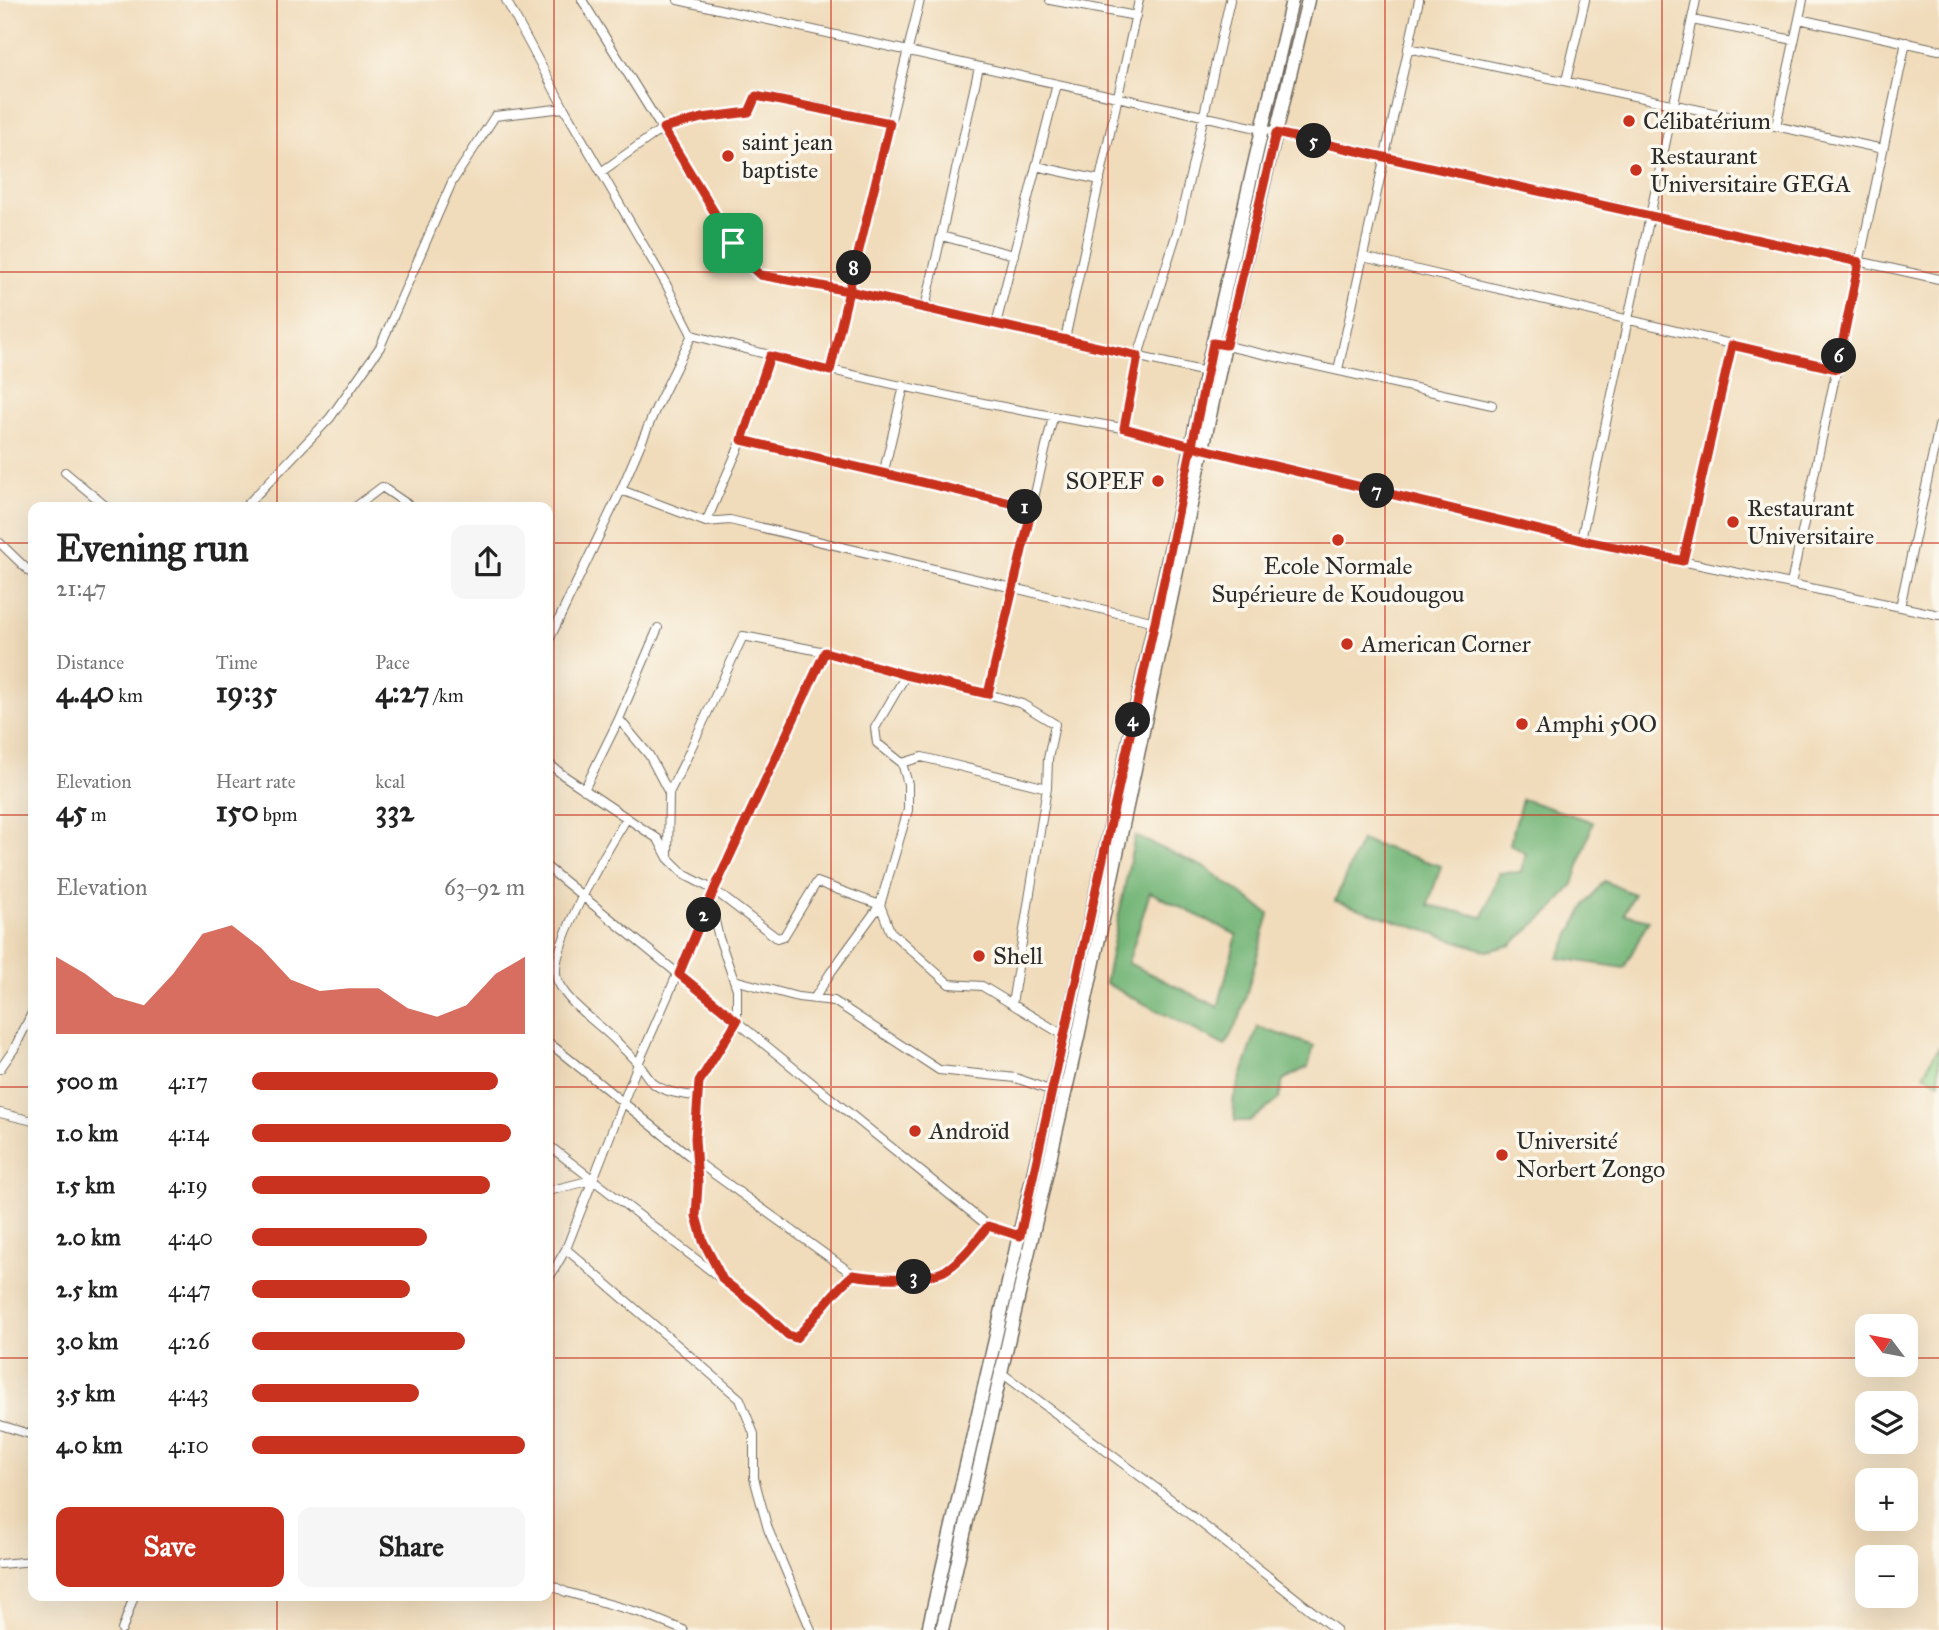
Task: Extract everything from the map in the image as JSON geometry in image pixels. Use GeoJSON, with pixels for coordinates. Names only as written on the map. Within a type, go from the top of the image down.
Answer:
{"type":"FeatureCollection","features":[{"type":"Feature","properties":{"kind":"main road"},"geometry":{"type":"LineString","coordinates":[[942,1630],[1084,1011],[1164,624],[1204,449],[1219,344],[1262,130],[1292,0]]}},
{"type":"Feature","properties":{"kind":"main road"},"geometry":{"type":"LineString","coordinates":[[928,1630],[1065,1036],[1206,372],[1219,344],[1276,133],[1308,0]]}},
{"type":"Feature","properties":{"kind":"street"},"geometry":{"type":"LineString","coordinates":[[506,0],[692,335],[830,371],[1053,417],[1124,428],[1581,540],[1939,615]]}},
{"type":"Feature","properties":{"kind":"street"},"geometry":{"type":"LineString","coordinates":[[582,0],[733,243],[747,263],[760,275],[849,291],[1206,372]]}},
{"type":"Feature","properties":{"kind":"street"},"geometry":{"type":"LineString","coordinates":[[678,0],[1939,279]]}},
{"type":"Feature","properties":{"kind":"street"},"geometry":{"type":"LineString","coordinates":[[830,371],[920,0]]}},
{"type":"Feature","properties":{"kind":"street"},"geometry":{"type":"LineString","coordinates":[[1050,0],[1136,16]]}},
{"type":"Feature","properties":{"kind":"street"},"geometry":{"type":"LineString","coordinates":[[1065,339],[1139,0]]}},
{"type":"Feature","properties":{"kind":"street"},"geometry":{"type":"LineString","coordinates":[[1124,428],[1138,356],[1178,229],[1230,0]]}},
{"type":"Feature","properties":{"kind":"street"},"geometry":{"type":"LineString","coordinates":[[1338,370],[1419,0]]}},
{"type":"Feature","properties":{"kind":"street"},"geometry":{"type":"LineString","coordinates":[[1566,81],[1585,0]]}},
{"type":"Feature","properties":{"kind":"street"},"geometry":{"type":"LineString","coordinates":[[1581,540],[1696,0]]}},
{"type":"Feature","properties":{"kind":"street"},"geometry":{"type":"LineString","coordinates":[[1776,126],[1802,0]]}},
{"type":"Feature","properties":{"kind":"street"},"geometry":{"type":"LineString","coordinates":[[1799,19],[1939,50]]}},
{"type":"Feature","properties":{"kind":"street"},"geometry":{"type":"LineString","coordinates":[[1692,20],[1794,40]]}},
{"type":"Feature","properties":{"kind":"street"},"geometry":{"type":"LineString","coordinates":[[1791,584],[1906,43]]}},
{"type":"Feature","properties":{"kind":"street"},"geometry":{"type":"LineString","coordinates":[[1408,48],[1883,149]]}},
{"type":"Feature","properties":{"kind":"street"},"geometry":{"type":"LineString","coordinates":[[925,308],[979,66]]}},
{"type":"Feature","properties":{"kind":"street"},"geometry":{"type":"LineString","coordinates":[[996,324],[1056,84]]}},
{"type":"Feature","properties":{"kind":"street"},"geometry":{"type":"LineString","coordinates":[[601,172],[663,128],[702,118],[749,112],[756,96],[890,123]]}},
{"type":"Feature","properties":{"kind":"street"},"geometry":{"type":"LineString","coordinates":[[250,502],[330,418],[380,346],[452,182],[495,116],[564,108]]}},
{"type":"Feature","properties":{"kind":"street"},"geometry":{"type":"LineString","coordinates":[[1036,166],[1100,180]]}},
{"type":"Feature","properties":{"kind":"street"},"geometry":{"type":"LineString","coordinates":[[941,236],[1014,255]]}},
{"type":"Feature","properties":{"kind":"street"},"geometry":{"type":"LineString","coordinates":[[1363,257],[1837,369]]}},
{"type":"Feature","properties":{"kind":"street"},"geometry":{"type":"LineString","coordinates":[[553,631],[692,335]]}},
{"type":"Feature","properties":{"kind":"street"},"geometry":{"type":"LineString","coordinates":[[1219,344],[1492,405]]}},
{"type":"Feature","properties":{"kind":"street"},"geometry":{"type":"LineString","coordinates":[[1683,561],[1732,345]]}},
{"type":"Feature","properties":{"kind":"street"},"geometry":{"type":"LineString","coordinates":[[706,522],[742,440],[770,356]]}},
{"type":"Feature","properties":{"kind":"street"},"geometry":{"type":"LineString","coordinates":[[883,475],[904,386]]}},
{"type":"Feature","properties":{"kind":"street"},"geometry":{"type":"LineString","coordinates":[[988,694],[1053,417]]}},
{"type":"Feature","properties":{"kind":"street"},"geometry":{"type":"LineString","coordinates":[[1900,607],[1939,426]]}},
{"type":"Feature","properties":{"kind":"street"},"geometry":{"type":"LineString","coordinates":[[742,440],[1032,508]]}},
{"type":"Feature","properties":{"kind":"street"},"geometry":{"type":"LineString","coordinates":[[65,472],[101,502]]}},
{"type":"Feature","properties":{"kind":"street"},"geometry":{"type":"LineString","coordinates":[[362,502],[382,486],[405,502]]}},
{"type":"Feature","properties":{"kind":"street"},"geometry":{"type":"LineString","coordinates":[[621,490],[706,522],[730,520],[1155,622]]}},
{"type":"Feature","properties":{"kind":"street"},"geometry":{"type":"LineString","coordinates":[[0,542],[28,570]]}},
{"type":"Feature","properties":{"kind":"street"},"geometry":{"type":"LineString","coordinates":[[553,618],[559,618]]}},
{"type":"Feature","properties":{"kind":"street"},"geometry":{"type":"LineString","coordinates":[[584,790],[619,719],[658,628]]}},
{"type":"Feature","properties":{"kind":"street"},"geometry":{"type":"LineString","coordinates":[[668,858],[669,793],[743,636],[825,652],[1022,704],[1055,724],[1012,1004]]}},
{"type":"Feature","properties":{"kind":"street"},"geometry":{"type":"LineString","coordinates":[[553,1271],[566,1249],[638,1064],[714,890],[825,652]]}},
{"type":"Feature","properties":{"kind":"street"},"geometry":{"type":"LineString","coordinates":[[814,999],[880,905],[908,810],[908,784],[902,763],[877,743],[875,728],[906,675]]}},
{"type":"Feature","properties":{"kind":"street"},"geometry":{"type":"LineString","coordinates":[[619,719],[649,755],[669,793]]}},
{"type":"Feature","properties":{"kind":"street"},"geometry":{"type":"LineString","coordinates":[[902,763],[922,757],[1046,788]]}},
{"type":"Feature","properties":{"kind":"street"},"geometry":{"type":"LineString","coordinates":[[553,766],[658,839],[668,858],[685,875],[714,890],[777,938],[785,936],[817,882],[880,905],[890,931],[948,984],[982,986],[1065,1036]]}},
{"type":"Feature","properties":{"kind":"street"},"geometry":{"type":"LineString","coordinates":[[627,818],[604,854],[583,896],[562,946],[556,979],[566,995],[605,1030],[653,1084],[672,1092],[698,1097]]}},
{"type":"Feature","properties":{"kind":"street"},"geometry":{"type":"LineString","coordinates":[[553,872],[988,1226],[1020,1236]]}},
{"type":"Feature","properties":{"kind":"street"},"geometry":{"type":"LineString","coordinates":[[710,900],[719,938],[737,989],[737,1021],[699,1082],[695,1138],[696,1216],[703,1241],[723,1280]]}},
{"type":"Feature","properties":{"kind":"street"},"geometry":{"type":"LineString","coordinates":[[734,980],[799,997],[834,1001],[939,1070],[1016,1078],[1052,1091]]}},
{"type":"Feature","properties":{"kind":"street"},"geometry":{"type":"LineString","coordinates":[[0,1069],[28,1021]]}},
{"type":"Feature","properties":{"kind":"street"},"geometry":{"type":"LineString","coordinates":[[553,1046],[696,1161],[853,1275],[873,1279],[912,1277],[944,1271],[967,1252],[988,1226]]}},
{"type":"Feature","properties":{"kind":"street"},"geometry":{"type":"LineString","coordinates":[[0,1113],[28,1120]]}},
{"type":"Feature","properties":{"kind":"street"},"geometry":{"type":"LineString","coordinates":[[553,1149],[758,1307],[788,1335],[796,1338],[815,1318],[834,1291],[853,1275]]}},
{"type":"Feature","properties":{"kind":"street"},"geometry":{"type":"LineString","coordinates":[[553,1190],[592,1180]]}},
{"type":"Feature","properties":{"kind":"street"},"geometry":{"type":"LineString","coordinates":[[566,1249],[740,1399],[754,1434],[754,1478],[768,1529],[811,1630]]}},
{"type":"Feature","properties":{"kind":"street"},"geometry":{"type":"LineString","coordinates":[[990,1366],[1164,1494],[1336,1630]]}},
{"type":"Feature","properties":{"kind":"street"},"geometry":{"type":"LineString","coordinates":[[0,1425],[28,1433]]}},
{"type":"Feature","properties":{"kind":"street"},"geometry":{"type":"LineString","coordinates":[[0,1564],[28,1561]]}},
{"type":"Feature","properties":{"kind":"street"},"geometry":{"type":"LineString","coordinates":[[553,1586],[683,1630]]}},
{"type":"Feature","properties":{"kind":"street"},"geometry":{"type":"LineString","coordinates":[[122,1630],[132,1601]]}},
{"type":"Feature","properties":{"kind":"green space"},"geometry":{"type":"Polygon","coordinates":[[[1522,799],[1593,822],[1573,884],[1555,907],[1511,945],[1487,951],[1335,901],[1361,840],[1441,866],[1428,905],[1483,917],[1499,873],[1521,872],[1526,854],[1510,844],[1522,799]]]}},
{"type":"Feature","properties":{"kind":"green space"},"geometry":{"type":"Polygon","coordinates":[[[1135,836],[1206,868],[1269,914],[1240,1017],[1225,1046],[1105,983],[1135,836]],[[1150,892],[1128,963],[1218,1007],[1237,935],[1150,892]]]}},
{"type":"Feature","properties":{"kind":"green space"},"geometry":{"type":"Polygon","coordinates":[[[1604,881],[1634,894],[1624,914],[1649,920],[1624,968],[1558,958],[1585,905],[1604,881]]]}},
{"type":"Feature","properties":{"kind":"green space"},"geometry":{"type":"Polygon","coordinates":[[[1258,1027],[1314,1046],[1308,1067],[1283,1080],[1279,1099],[1250,1121],[1235,1121],[1233,1100],[1258,1027]]]}},
{"type":"Feature","properties":{"kind":"green space"},"geometry":{"type":"Polygon","coordinates":[[[1939,1046],[1939,1082],[1924,1074],[1939,1046]]]}},
{"type":"Feature","properties":{"kind":"place","name":"Célibatérium"},"geometry":{"type":"Point","coordinates":[1629,121]}},
{"type":"Feature","properties":{"kind":"place","name":"saint jean baptiste"},"geometry":{"type":"Point","coordinates":[728,156]}},
{"type":"Feature","properties":{"kind":"place","name":"Restaurant Universitaire GEGA"},"geometry":{"type":"Point","coordinates":[1636,170]}},
{"type":"Feature","properties":{"kind":"place","name":"SOPEF"},"geometry":{"type":"Point","coordinates":[1158,481]}},
{"type":"Feature","properties":{"kind":"place","name":"Restaurant Universitaire"},"geometry":{"type":"Point","coordinates":[1733,522]}},
{"type":"Feature","properties":{"kind":"place","name":"Ecole Normale Supérieure de Koudougou"},"geometry":{"type":"Point","coordinates":[1338,540]}},
{"type":"Feature","properties":{"kind":"place","name":"American Corner"},"geometry":{"type":"Point","coordinates":[1347,644]}},
{"type":"Feature","properties":{"kind":"place","name":"Amphi 5OO"},"geometry":{"type":"Point","coordinates":[1522,724]}},
{"type":"Feature","properties":{"kind":"place","name":"Shell"},"geometry":{"type":"Point","coordinates":[979,956]}},
{"type":"Feature","properties":{"kind":"place","name":"Androïd"},"geometry":{"type":"Point","coordinates":[915,1131]}},
{"type":"Feature","properties":{"kind":"place","name":"Université Norbert Zongo"},"geometry":{"type":"Point","coordinates":[1502,1155]}},
{"type":"Feature","properties":{"kind":"route"},"geometry":{"type":"LineString","coordinates":[[733,243],[663,128],[702,118],[749,112],[756,96],[890,123],[849,291],[1138,356],[1124,428],[1191,445],[1204,449],[1581,540],[1683,561],[1732,345],[1837,369],[1859,262],[1276,133],[1226,345],[1213,343],[1191,445],[1167,567],[1020,1236],[988,1226],[967,1252],[944,1271],[912,1277],[873,1279],[853,1275],[834,1291],[815,1318],[796,1338],[788,1335],[723,1280],[703,1241],[696,1216],[698,1184],[695,1138],[699,1082],[737,1021],[679,974],[714,890],[825,652],[988,694],[1032,508],[742,440],[770,356],[830,371],[849,291],[760,275],[747,263],[733,243]]}}]}
